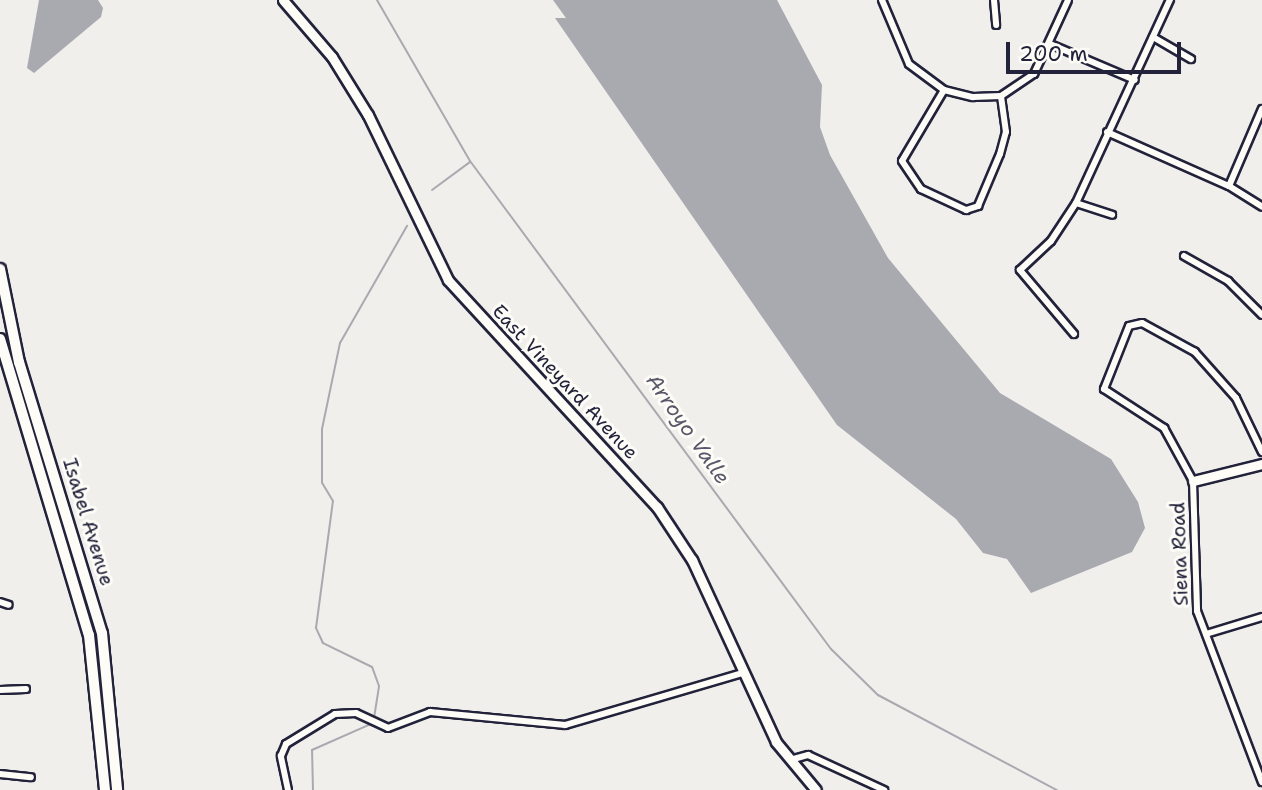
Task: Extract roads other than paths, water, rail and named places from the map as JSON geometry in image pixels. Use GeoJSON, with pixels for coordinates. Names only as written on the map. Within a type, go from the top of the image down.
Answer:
{"type":"FeatureCollection","features":[{"type":"Feature","properties":{"kind":"highway","name":"Isabel Avenue"},"geometry":{"type":"LineString","coordinates":[[0,269],[19,362],[102,633],[117,790]]}},
{"type":"Feature","properties":{"kind":"highway","name":"Isabel Avenue"},"geometry":{"type":"LineString","coordinates":[[0,339],[86,624],[105,790]]}},
{"type":"Feature","properties":{"kind":"street","name":"East Vineyard Avenue"},"geometry":{"type":"LineString","coordinates":[[283,0],[332,57],[368,115],[448,280],[657,507],[692,560],[743,673],[789,761],[816,790]]}},
{"type":"Feature","properties":{"kind":"street"},"geometry":{"type":"LineString","coordinates":[[882,0],[900,52],[944,90],[1001,96],[1034,74],[1051,44],[1069,0]]}},
{"type":"Feature","properties":{"kind":"street"},"geometry":{"type":"LineString","coordinates":[[994,0],[996,25]]}},
{"type":"Feature","properties":{"kind":"street"},"geometry":{"type":"LineString","coordinates":[[1074,334],[1020,270],[1051,241],[1076,203],[1170,0]]}},
{"type":"Feature","properties":{"kind":"street"},"geometry":{"type":"LineString","coordinates":[[1153,37],[1191,59]]}},
{"type":"Feature","properties":{"kind":"street"},"geometry":{"type":"LineString","coordinates":[[1051,44],[1135,80]]}},
{"type":"Feature","properties":{"kind":"street"},"geometry":{"type":"LineString","coordinates":[[944,90],[902,161],[921,189],[966,210],[978,206],[1000,154],[1006,131],[1001,96]]}},
{"type":"Feature","properties":{"kind":"street"},"geometry":{"type":"LineString","coordinates":[[1229,186],[1262,109]]}},
{"type":"Feature","properties":{"kind":"street"},"geometry":{"type":"LineString","coordinates":[[1107,132],[1229,186],[1262,207]]}},
{"type":"Feature","properties":{"kind":"street"},"geometry":{"type":"LineString","coordinates":[[1076,203],[1112,215]]}},
{"type":"Feature","properties":{"kind":"street"},"geometry":{"type":"LineString","coordinates":[[1184,256],[1228,281],[1262,315]]}},
{"type":"Feature","properties":{"kind":"street"},"geometry":{"type":"LineString","coordinates":[[1262,452],[1236,398],[1195,352],[1136,323],[1126,331],[1104,389],[1164,428],[1193,481],[1262,464]]}},
{"type":"Feature","properties":{"kind":"street","name":"Siena Road"},"geometry":{"type":"LineString","coordinates":[[1193,481],[1197,611],[1261,782]]}},
{"type":"Feature","properties":{"kind":"street"},"geometry":{"type":"LineString","coordinates":[[0,602],[9,605]]}},
{"type":"Feature","properties":{"kind":"street"},"geometry":{"type":"LineString","coordinates":[[1206,634],[1262,617]]}},
{"type":"Feature","properties":{"kind":"street"},"geometry":{"type":"LineString","coordinates":[[288,790],[281,756],[286,744],[335,713],[356,713],[388,728],[430,712],[565,725],[743,673]]}},
{"type":"Feature","properties":{"kind":"street"},"geometry":{"type":"LineString","coordinates":[[0,690],[26,689]]}},
{"type":"Feature","properties":{"kind":"street"},"geometry":{"type":"LineString","coordinates":[[789,761],[808,755],[884,790]]}},
{"type":"Feature","properties":{"kind":"street"},"geometry":{"type":"LineString","coordinates":[[0,774],[31,777]]}},
{"type":"Feature","properties":{"kind":"waterway","name":"Arroyo Valle"},"geometry":{"type":"LineString","coordinates":[[377,0],[470,161],[831,649],[878,695],[1057,790]]}},
{"type":"Feature","properties":{"kind":"waterway"},"geometry":{"type":"LineString","coordinates":[[432,190],[470,162]]}},
{"type":"Feature","properties":{"kind":"waterway"},"geometry":{"type":"LineString","coordinates":[[374,718],[379,686],[372,667],[323,643],[316,628],[333,501],[322,483],[322,429],[340,343],[407,226]]}},
{"type":"Feature","properties":{"kind":"waterway"},"geometry":{"type":"LineString","coordinates":[[313,790],[312,750],[371,724]]}}]}
